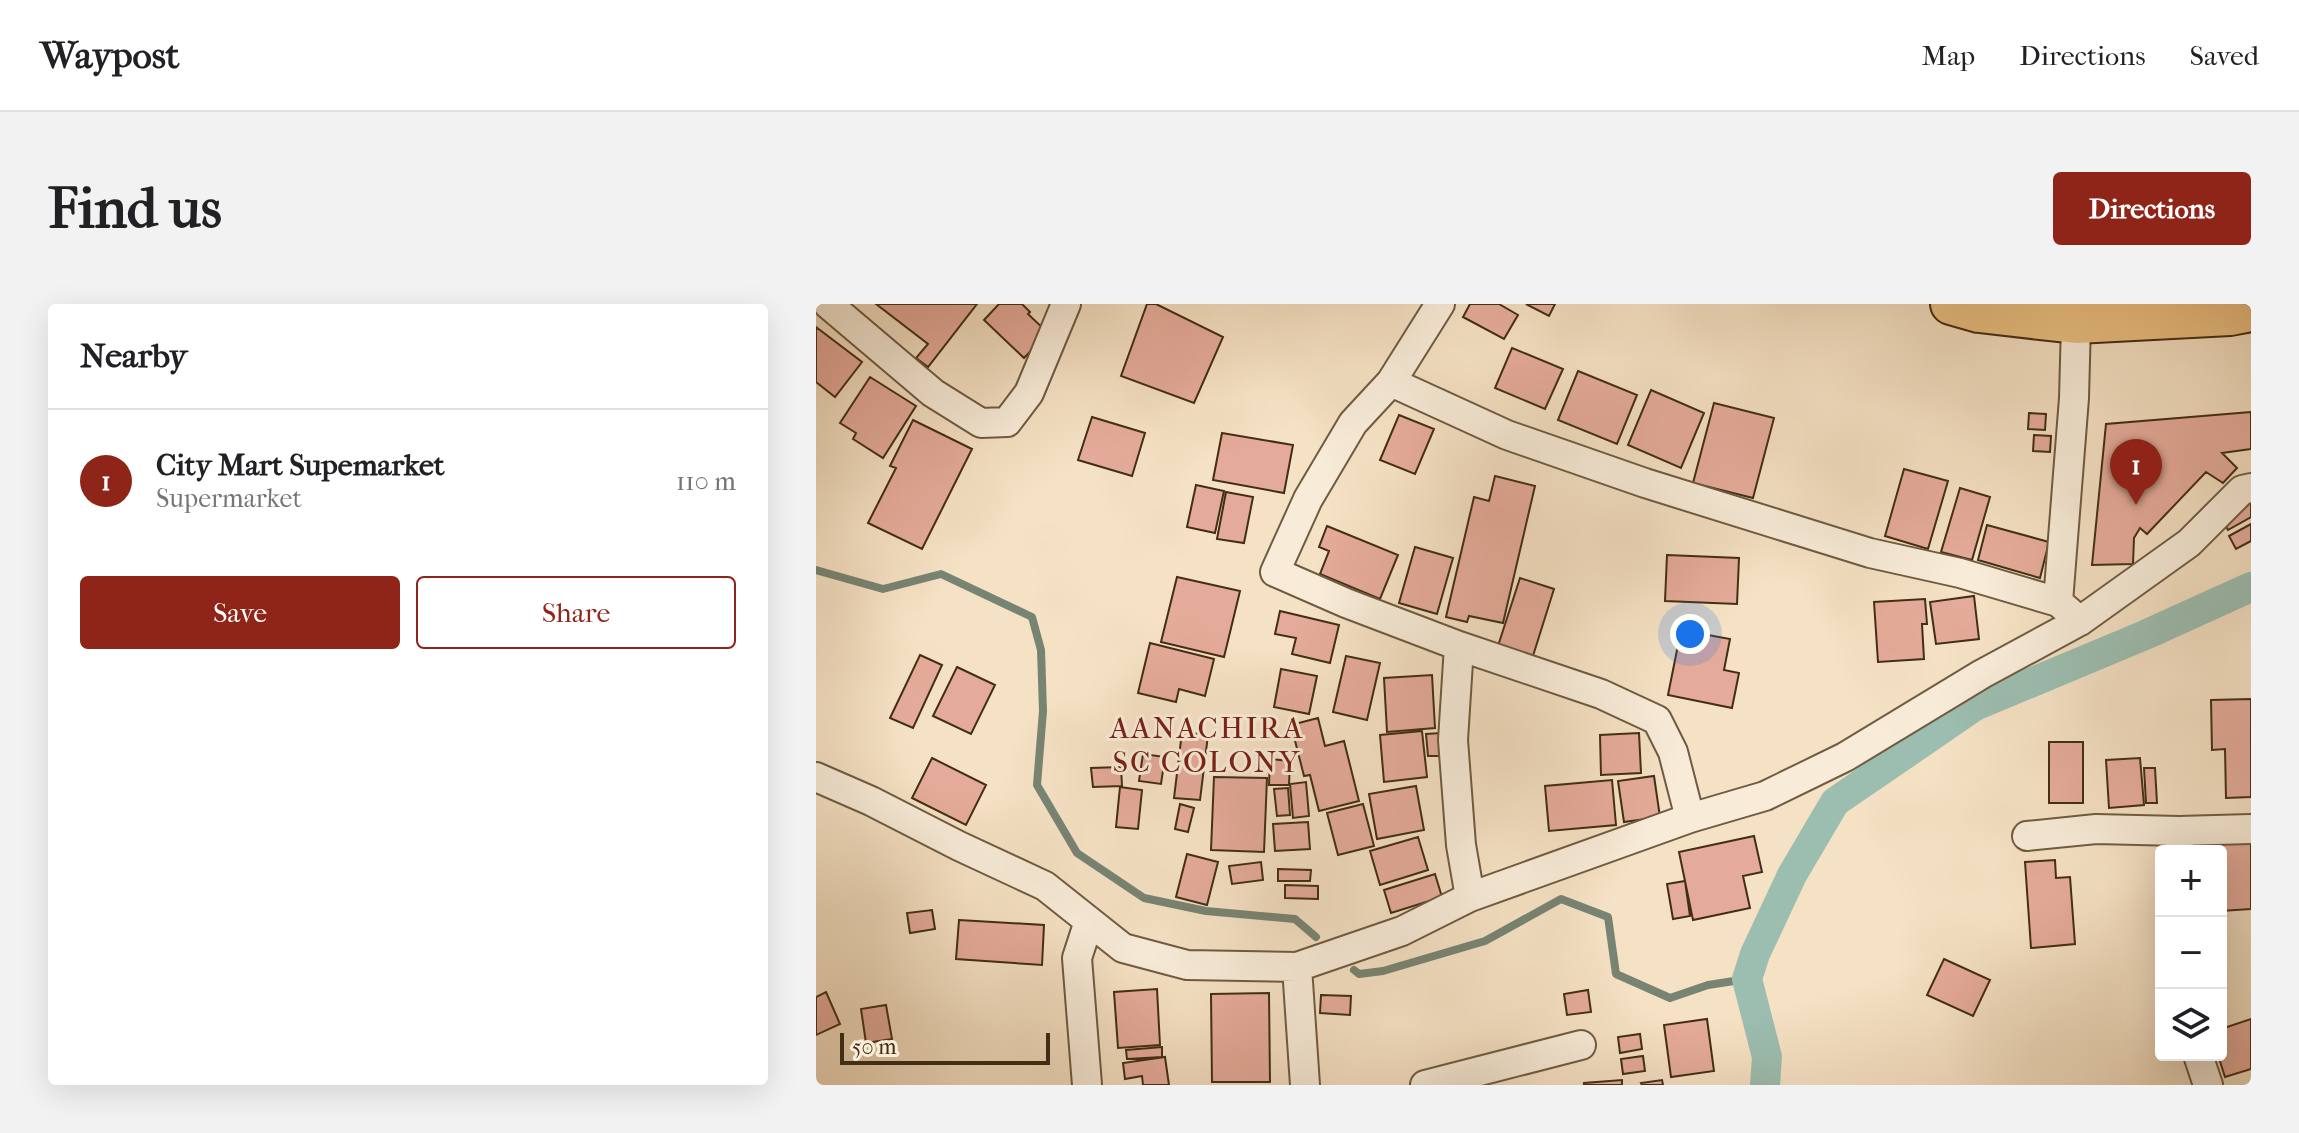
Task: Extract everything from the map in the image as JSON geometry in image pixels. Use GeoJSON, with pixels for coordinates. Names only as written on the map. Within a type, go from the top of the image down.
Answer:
{"type":"FeatureCollection","features":[{"type":"Feature","properties":{"kind":"highway"},"geometry":{"type":"LineString","coordinates":[[1951,304],[1979,312],[2076,323],[2230,315],[2251,311]]}},
{"type":"Feature","properties":{"kind":"street"},"geometry":{"type":"LineString","coordinates":[[828,304],[933,393],[981,423],[1007,422],[1029,393],[1066,304]]}},
{"type":"Feature","properties":{"kind":"street"},"geometry":{"type":"LineString","coordinates":[[1440,304],[1391,382],[1353,423],[1308,499],[1275,572],[1459,646],[1601,694],[1657,720],[1673,752],[1690,818]]}},
{"type":"Feature","properties":{"kind":"street"},"geometry":{"type":"LineString","coordinates":[[2058,602],[2074,398],[2076,323]]}},
{"type":"Feature","properties":{"kind":"street"},"geometry":{"type":"LineString","coordinates":[[1391,382],[1507,435],[1645,483],[1870,553],[1960,573],[2058,602],[2080,621]]}},
{"type":"Feature","properties":{"kind":"street"},"geometry":{"type":"LineString","coordinates":[[816,777],[1045,886],[1123,948],[1187,965],[1297,967],[1402,931],[1470,897],[1690,818],[1765,796],[1845,757],[1982,674],[2080,621],[2189,543],[2242,490],[2251,488]]}},
{"type":"Feature","properties":{"kind":"street"},"geometry":{"type":"LineString","coordinates":[[1459,646],[1453,740],[1461,845],[1470,897]]}},
{"type":"Feature","properties":{"kind":"street"},"geometry":{"type":"LineString","coordinates":[[2027,836],[2096,829],[2179,841],[2251,829]]}},
{"type":"Feature","properties":{"kind":"street"},"geometry":{"type":"LineString","coordinates":[[1087,1085],[1077,958],[1089,921]]}},
{"type":"Feature","properties":{"kind":"street"},"geometry":{"type":"LineString","coordinates":[[1297,967],[1305,1085]]}},
{"type":"Feature","properties":{"kind":"street"},"geometry":{"type":"LineString","coordinates":[[1425,1085],[1581,1045]]}},
{"type":"Feature","properties":{"kind":"street"},"geometry":{"type":"LineString","coordinates":[[2200,1061],[2208,1085]]}},
{"type":"Feature","properties":{"kind":"building"},"geometry":{"type":"Polygon","coordinates":[[[876,304],[977,304],[928,367],[916,358],[928,344],[876,304]]]}},
{"type":"Feature","properties":{"kind":"building"},"geometry":{"type":"Polygon","coordinates":[[[999,304],[1022,304],[1048,333],[1024,358],[984,320],[999,304]]]}},
{"type":"Feature","properties":{"kind":"building"},"geometry":{"type":"Polygon","coordinates":[[[1147,304],[1156,304],[1223,337],[1194,403],[1121,376],[1147,304]]]}},
{"type":"Feature","properties":{"kind":"building"},"geometry":{"type":"Polygon","coordinates":[[[1470,304],[1499,304],[1518,315],[1504,339],[1463,317],[1470,304]]]}},
{"type":"Feature","properties":{"kind":"building"},"geometry":{"type":"Polygon","coordinates":[[[1526,304],[1555,304],[1549,316],[1526,304]]]}},
{"type":"Feature","properties":{"kind":"building"},"geometry":{"type":"Polygon","coordinates":[[[816,327],[862,362],[835,397],[816,382],[816,327]]]}},
{"type":"Feature","properties":{"kind":"building"},"geometry":{"type":"Polygon","coordinates":[[[1512,348],[1563,369],[1545,409],[1495,388],[1512,348]]]}},
{"type":"Feature","properties":{"kind":"building"},"geometry":{"type":"Polygon","coordinates":[[[1578,371],[1637,395],[1617,444],[1558,420],[1578,371]]]}},
{"type":"Feature","properties":{"kind":"building"},"geometry":{"type":"Polygon","coordinates":[[[870,377],[916,406],[883,458],[853,439],[856,433],[840,423],[870,377]]]}},
{"type":"Feature","properties":{"kind":"building"},"geometry":{"type":"Polygon","coordinates":[[[1651,390],[1704,413],[1681,468],[1628,445],[1651,390]]]}},
{"type":"Feature","properties":{"kind":"building"},"geometry":{"type":"Polygon","coordinates":[[[1714,403],[1774,418],[1753,498],[1693,483],[1714,403]]]}},
{"type":"Feature","properties":{"kind":"building"},"geometry":{"type":"Polygon","coordinates":[[[2251,412],[2251,449],[2222,453],[2237,468],[2223,483],[2206,472],[2147,534],[2140,528],[2134,538],[2133,564],[2092,565],[2106,424],[2251,412]]]}},
{"type":"Feature","properties":{"kind":"building"},"geometry":{"type":"Polygon","coordinates":[[[2029,413],[2046,414],[2045,430],[2028,429],[2029,413]]]}},
{"type":"Feature","properties":{"kind":"building"},"geometry":{"type":"Polygon","coordinates":[[[1399,415],[1434,429],[1415,474],[1380,460],[1399,415]]]}},
{"type":"Feature","properties":{"kind":"building"},"geometry":{"type":"Polygon","coordinates":[[[1092,417],[1145,433],[1132,476],[1078,460],[1092,417]]]}},
{"type":"Feature","properties":{"kind":"building"},"geometry":{"type":"Polygon","coordinates":[[[913,420],[972,449],[922,549],[868,523],[896,468],[890,466],[913,420]]]}},
{"type":"Feature","properties":{"kind":"building"},"geometry":{"type":"Polygon","coordinates":[[[1222,433],[1293,445],[1284,493],[1213,480],[1222,433]]]}},
{"type":"Feature","properties":{"kind":"building"},"geometry":{"type":"Polygon","coordinates":[[[2034,435],[2051,436],[2050,452],[2033,451],[2034,435]]]}},
{"type":"Feature","properties":{"kind":"building"},"geometry":{"type":"Polygon","coordinates":[[[1904,469],[1948,481],[1928,549],[1885,536],[1904,469]]]}},
{"type":"Feature","properties":{"kind":"building"},"geometry":{"type":"Polygon","coordinates":[[[1495,476],[1535,486],[1503,623],[1469,616],[1467,622],[1446,617],[1474,497],[1489,501],[1495,476]]]}},
{"type":"Feature","properties":{"kind":"building"},"geometry":{"type":"Polygon","coordinates":[[[1196,485],[1224,491],[1215,533],[1187,527],[1196,485]]]}},
{"type":"Feature","properties":{"kind":"building"},"geometry":{"type":"Polygon","coordinates":[[[1960,488],[1990,497],[1972,560],[1941,552],[1960,488]]]}},
{"type":"Feature","properties":{"kind":"building"},"geometry":{"type":"Polygon","coordinates":[[[1226,492],[1253,497],[1244,543],[1217,539],[1226,492]]]}},
{"type":"Feature","properties":{"kind":"building"},"geometry":{"type":"Polygon","coordinates":[[[2251,501],[2251,517],[2228,530],[2221,517],[2251,501]]]}},
{"type":"Feature","properties":{"kind":"building"},"geometry":{"type":"Polygon","coordinates":[[[2251,524],[2251,541],[2236,549],[2229,536],[2251,524]]]}},
{"type":"Feature","properties":{"kind":"building"},"geometry":{"type":"Polygon","coordinates":[[[1987,525],[2049,542],[2040,578],[1978,560],[1987,525]]]}},
{"type":"Feature","properties":{"kind":"building"},"geometry":{"type":"Polygon","coordinates":[[[1327,526],[1398,555],[1380,599],[1320,574],[1329,551],[1319,547],[1327,526]]]}},
{"type":"Feature","properties":{"kind":"building"},"geometry":{"type":"Polygon","coordinates":[[[1415,547],[1453,558],[1437,614],[1399,603],[1415,547]]]}},
{"type":"Feature","properties":{"kind":"building"},"geometry":{"type":"Polygon","coordinates":[[[1667,555],[1739,558],[1737,604],[1665,601],[1667,555]]]}},
{"type":"Feature","properties":{"kind":"building"},"geometry":{"type":"Polygon","coordinates":[[[1177,577],[1240,591],[1224,657],[1161,642],[1177,577]]]}},
{"type":"Feature","properties":{"kind":"building"},"geometry":{"type":"Polygon","coordinates":[[[1520,578],[1554,589],[1532,659],[1497,649],[1520,578]]]}},
{"type":"Feature","properties":{"kind":"building"},"geometry":{"type":"Polygon","coordinates":[[[1974,596],[1979,639],[1936,644],[1930,602],[1974,596]]]}},
{"type":"Feature","properties":{"kind":"building"},"geometry":{"type":"Polygon","coordinates":[[[1925,599],[1927,624],[1922,624],[1924,659],[1878,662],[1874,602],[1925,599]]]}},
{"type":"Feature","properties":{"kind":"building"},"geometry":{"type":"Polygon","coordinates":[[[1280,611],[1339,625],[1330,663],[1292,654],[1296,638],[1275,634],[1280,611]]]}},
{"type":"Feature","properties":{"kind":"building"},"geometry":{"type":"Polygon","coordinates":[[[1681,630],[1730,639],[1724,670],[1739,673],[1732,708],[1668,695],[1681,630]]]}},
{"type":"Feature","properties":{"kind":"building"},"geometry":{"type":"Polygon","coordinates":[[[1150,643],[1214,659],[1205,696],[1179,689],[1176,702],[1138,693],[1150,643]]]}},
{"type":"Feature","properties":{"kind":"building"},"geometry":{"type":"Polygon","coordinates":[[[920,655],[942,665],[913,728],[890,718],[920,655]]]}},
{"type":"Feature","properties":{"kind":"building"},"geometry":{"type":"Polygon","coordinates":[[[1346,656],[1380,663],[1367,720],[1333,712],[1346,656]]]}},
{"type":"Feature","properties":{"kind":"building"},"geometry":{"type":"Polygon","coordinates":[[[957,667],[995,685],[971,734],[933,716],[957,667]]]}},
{"type":"Feature","properties":{"kind":"building"},"geometry":{"type":"Polygon","coordinates":[[[1281,669],[1317,676],[1309,714],[1274,707],[1281,669]]]}},
{"type":"Feature","properties":{"kind":"building"},"geometry":{"type":"Polygon","coordinates":[[[1432,675],[1435,728],[1387,732],[1384,678],[1432,675]]]}},
{"type":"Feature","properties":{"kind":"building"},"geometry":{"type":"Polygon","coordinates":[[[2251,699],[2251,797],[2226,798],[2225,749],[2212,750],[2211,700],[2251,699]]]}},
{"type":"Feature","properties":{"kind":"building"},"geometry":{"type":"Polygon","coordinates":[[[1318,718],[1325,746],[1344,741],[1359,801],[1319,811],[1310,775],[1304,776],[1291,725],[1318,718]]]}},
{"type":"Feature","properties":{"kind":"building"},"geometry":{"type":"Polygon","coordinates":[[[1422,731],[1427,777],[1384,782],[1380,735],[1422,731]]]}},
{"type":"Feature","properties":{"kind":"building"},"geometry":{"type":"Polygon","coordinates":[[[1182,732],[1208,735],[1200,800],[1174,798],[1182,732]]]}},
{"type":"Feature","properties":{"kind":"building"},"geometry":{"type":"Polygon","coordinates":[[[1441,733],[1442,756],[1428,756],[1426,734],[1441,733]]]}},
{"type":"Feature","properties":{"kind":"building"},"geometry":{"type":"Polygon","coordinates":[[[1639,733],[1641,773],[1601,775],[1600,735],[1639,733]]]}},
{"type":"Feature","properties":{"kind":"building"},"geometry":{"type":"Polygon","coordinates":[[[2049,742],[2083,742],[2083,803],[2049,803],[2049,742]]]}},
{"type":"Feature","properties":{"kind":"building"},"geometry":{"type":"Polygon","coordinates":[[[1143,754],[1165,757],[1161,784],[1139,781],[1143,754]]]}},
{"type":"Feature","properties":{"kind":"building"},"geometry":{"type":"Polygon","coordinates":[[[932,758],[986,785],[966,825],[912,798],[932,758]]]}},
{"type":"Feature","properties":{"kind":"building"},"geometry":{"type":"Polygon","coordinates":[[[2140,758],[2144,805],[2109,808],[2106,760],[2140,758]]]}},
{"type":"Feature","properties":{"kind":"building"},"geometry":{"type":"Polygon","coordinates":[[[1270,759],[1290,761],[1289,785],[1269,785],[1270,759]]]}},
{"type":"Feature","properties":{"kind":"building"},"geometry":{"type":"Polygon","coordinates":[[[1121,767],[1122,786],[1093,787],[1091,768],[1121,767]]]}},
{"type":"Feature","properties":{"kind":"building"},"geometry":{"type":"Polygon","coordinates":[[[2144,768],[2155,768],[2157,803],[2146,803],[2144,768]]]}},
{"type":"Feature","properties":{"kind":"building"},"geometry":{"type":"Polygon","coordinates":[[[1654,776],[1660,817],[1624,822],[1618,781],[1654,776]]]}},
{"type":"Feature","properties":{"kind":"building"},"geometry":{"type":"Polygon","coordinates":[[[1214,777],[1267,778],[1264,852],[1211,850],[1214,777]]]}},
{"type":"Feature","properties":{"kind":"building"},"geometry":{"type":"Polygon","coordinates":[[[1612,780],[1616,825],[1549,831],[1545,786],[1612,780]]]}},
{"type":"Feature","properties":{"kind":"building"},"geometry":{"type":"Polygon","coordinates":[[[1306,782],[1309,816],[1293,818],[1290,784],[1306,782]]]}},
{"type":"Feature","properties":{"kind":"building"},"geometry":{"type":"Polygon","coordinates":[[[1416,786],[1424,830],[1377,839],[1369,794],[1416,786]]]}},
{"type":"Feature","properties":{"kind":"building"},"geometry":{"type":"Polygon","coordinates":[[[1120,787],[1142,790],[1138,829],[1116,827],[1120,787]]]}},
{"type":"Feature","properties":{"kind":"building"},"geometry":{"type":"Polygon","coordinates":[[[1288,788],[1290,815],[1277,816],[1274,789],[1288,788]]]}},
{"type":"Feature","properties":{"kind":"building"},"geometry":{"type":"Polygon","coordinates":[[[1180,804],[1194,808],[1188,832],[1175,829],[1180,804]]]}},
{"type":"Feature","properties":{"kind":"building"},"geometry":{"type":"Polygon","coordinates":[[[1363,804],[1374,846],[1338,855],[1327,813],[1363,804]]]}},
{"type":"Feature","properties":{"kind":"building"},"geometry":{"type":"Polygon","coordinates":[[[1308,822],[1310,849],[1275,851],[1273,824],[1308,822]]]}},
{"type":"Feature","properties":{"kind":"building"},"geometry":{"type":"Polygon","coordinates":[[[1754,836],[1762,872],[1743,876],[1750,908],[1693,920],[1679,852],[1754,836]]]}},
{"type":"Feature","properties":{"kind":"building"},"geometry":{"type":"Polygon","coordinates":[[[1418,837],[1428,870],[1380,885],[1370,851],[1418,837]]]}},
{"type":"Feature","properties":{"kind":"building"},"geometry":{"type":"Polygon","coordinates":[[[2251,841],[2251,909],[2227,911],[2227,845],[2196,845],[2251,841]]]}},
{"type":"Feature","properties":{"kind":"building"},"geometry":{"type":"Polygon","coordinates":[[[1187,854],[1218,862],[1207,905],[1176,897],[1187,854]]]}},
{"type":"Feature","properties":{"kind":"building"},"geometry":{"type":"Polygon","coordinates":[[[2055,860],[2056,878],[2070,877],[2075,944],[2031,948],[2025,862],[2055,860]]]}},
{"type":"Feature","properties":{"kind":"building"},"geometry":{"type":"Polygon","coordinates":[[[1261,862],[1263,880],[1232,884],[1229,866],[1261,862]]]}},
{"type":"Feature","properties":{"kind":"building"},"geometry":{"type":"Polygon","coordinates":[[[1278,869],[1311,870],[1310,881],[1278,881],[1278,869]]]}},
{"type":"Feature","properties":{"kind":"building"},"geometry":{"type":"Polygon","coordinates":[[[1435,874],[1442,897],[1391,913],[1384,890],[1435,874]]]}},
{"type":"Feature","properties":{"kind":"building"},"geometry":{"type":"Polygon","coordinates":[[[1685,881],[1690,916],[1673,919],[1667,884],[1685,881]]]}},
{"type":"Feature","properties":{"kind":"building"},"geometry":{"type":"Polygon","coordinates":[[[1285,885],[1318,886],[1318,899],[1285,898],[1285,885]]]}},
{"type":"Feature","properties":{"kind":"building"},"geometry":{"type":"Polygon","coordinates":[[[932,910],[935,929],[910,933],[907,913],[932,910]]]}},
{"type":"Feature","properties":{"kind":"building"},"geometry":{"type":"Polygon","coordinates":[[[959,920],[1044,925],[1042,965],[956,959],[959,920]]]}},
{"type":"Feature","properties":{"kind":"building"},"geometry":{"type":"Polygon","coordinates":[[[1944,959],[1990,980],[1973,1016],[1927,995],[1944,959]]]}},
{"type":"Feature","properties":{"kind":"building"},"geometry":{"type":"Polygon","coordinates":[[[1157,989],[1160,1045],[1118,1048],[1114,992],[1157,989]]]}},
{"type":"Feature","properties":{"kind":"building"},"geometry":{"type":"Polygon","coordinates":[[[1588,990],[1591,1012],[1567,1015],[1564,994],[1588,990]]]}},
{"type":"Feature","properties":{"kind":"building"},"geometry":{"type":"Polygon","coordinates":[[[826,992],[840,1024],[816,1035],[816,997],[826,992]]]}},
{"type":"Feature","properties":{"kind":"building"},"geometry":{"type":"Polygon","coordinates":[[[1269,993],[1270,1082],[1212,1082],[1211,994],[1269,993]]]}},
{"type":"Feature","properties":{"kind":"building"},"geometry":{"type":"Polygon","coordinates":[[[1321,995],[1351,996],[1350,1015],[1320,1013],[1321,995]]]}},
{"type":"Feature","properties":{"kind":"building"},"geometry":{"type":"Polygon","coordinates":[[[886,1005],[892,1039],[866,1043],[861,1009],[886,1005]]]}},
{"type":"Feature","properties":{"kind":"building"},"geometry":{"type":"Polygon","coordinates":[[[1707,1019],[1714,1071],[1671,1077],[1664,1025],[1707,1019]]]}},
{"type":"Feature","properties":{"kind":"building"},"geometry":{"type":"Polygon","coordinates":[[[2251,1019],[2251,1069],[2225,1077],[2220,1061],[2227,1061],[2227,1027],[2251,1019]]]}},
{"type":"Feature","properties":{"kind":"building"},"geometry":{"type":"Polygon","coordinates":[[[1640,1034],[1642,1049],[1620,1053],[1618,1037],[1640,1034]]]}},
{"type":"Feature","properties":{"kind":"building"},"geometry":{"type":"Polygon","coordinates":[[[1162,1047],[1162,1057],[1127,1059],[1126,1050],[1162,1047]]]}},
{"type":"Feature","properties":{"kind":"building"},"geometry":{"type":"Polygon","coordinates":[[[1643,1056],[1645,1071],[1623,1074],[1621,1059],[1643,1056]]]}},
{"type":"Feature","properties":{"kind":"building"},"geometry":{"type":"Polygon","coordinates":[[[1165,1057],[1169,1085],[1143,1085],[1142,1076],[1125,1079],[1123,1063],[1165,1057]]]}},
{"type":"Feature","properties":{"kind":"building"},"geometry":{"type":"Polygon","coordinates":[[[1622,1080],[1622,1085],[1584,1085],[1584,1083],[1622,1080]]]}},
{"type":"Feature","properties":{"kind":"building"},"geometry":{"type":"Polygon","coordinates":[[[1662,1080],[1663,1085],[1641,1083],[1662,1080]]]}},
{"type":"Feature","properties":{"kind":"waterway"},"geometry":{"type":"LineString","coordinates":[[816,570],[883,589],[941,574],[1032,617],[1041,650],[1043,711],[1037,785],[1077,853],[1144,898],[1206,911],[1295,919],[1316,937]]}},
{"type":"Feature","properties":{"kind":"waterway"},"geometry":{"type":"LineString","coordinates":[[1765,1085],[1767,1057],[1747,979],[1755,954],[1792,875],[1835,802],[1975,706],[2251,587]]}},
{"type":"Feature","properties":{"kind":"waterway"},"geometry":{"type":"LineString","coordinates":[[1354,970],[1359,974],[1383,971],[1485,941],[1561,899],[1608,917],[1616,974],[1670,998],[1708,985],[1747,979]]}},
{"type":"Feature","properties":{"kind":"place","name":"City Mart Supemarket"},"geometry":{"type":"Point","coordinates":[2136,505]}},
{"type":"Feature","properties":{"kind":"district","name":"AANACHIRA SC COLONY"},"geometry":{"type":"Point","coordinates":[1207,745]}}]}
